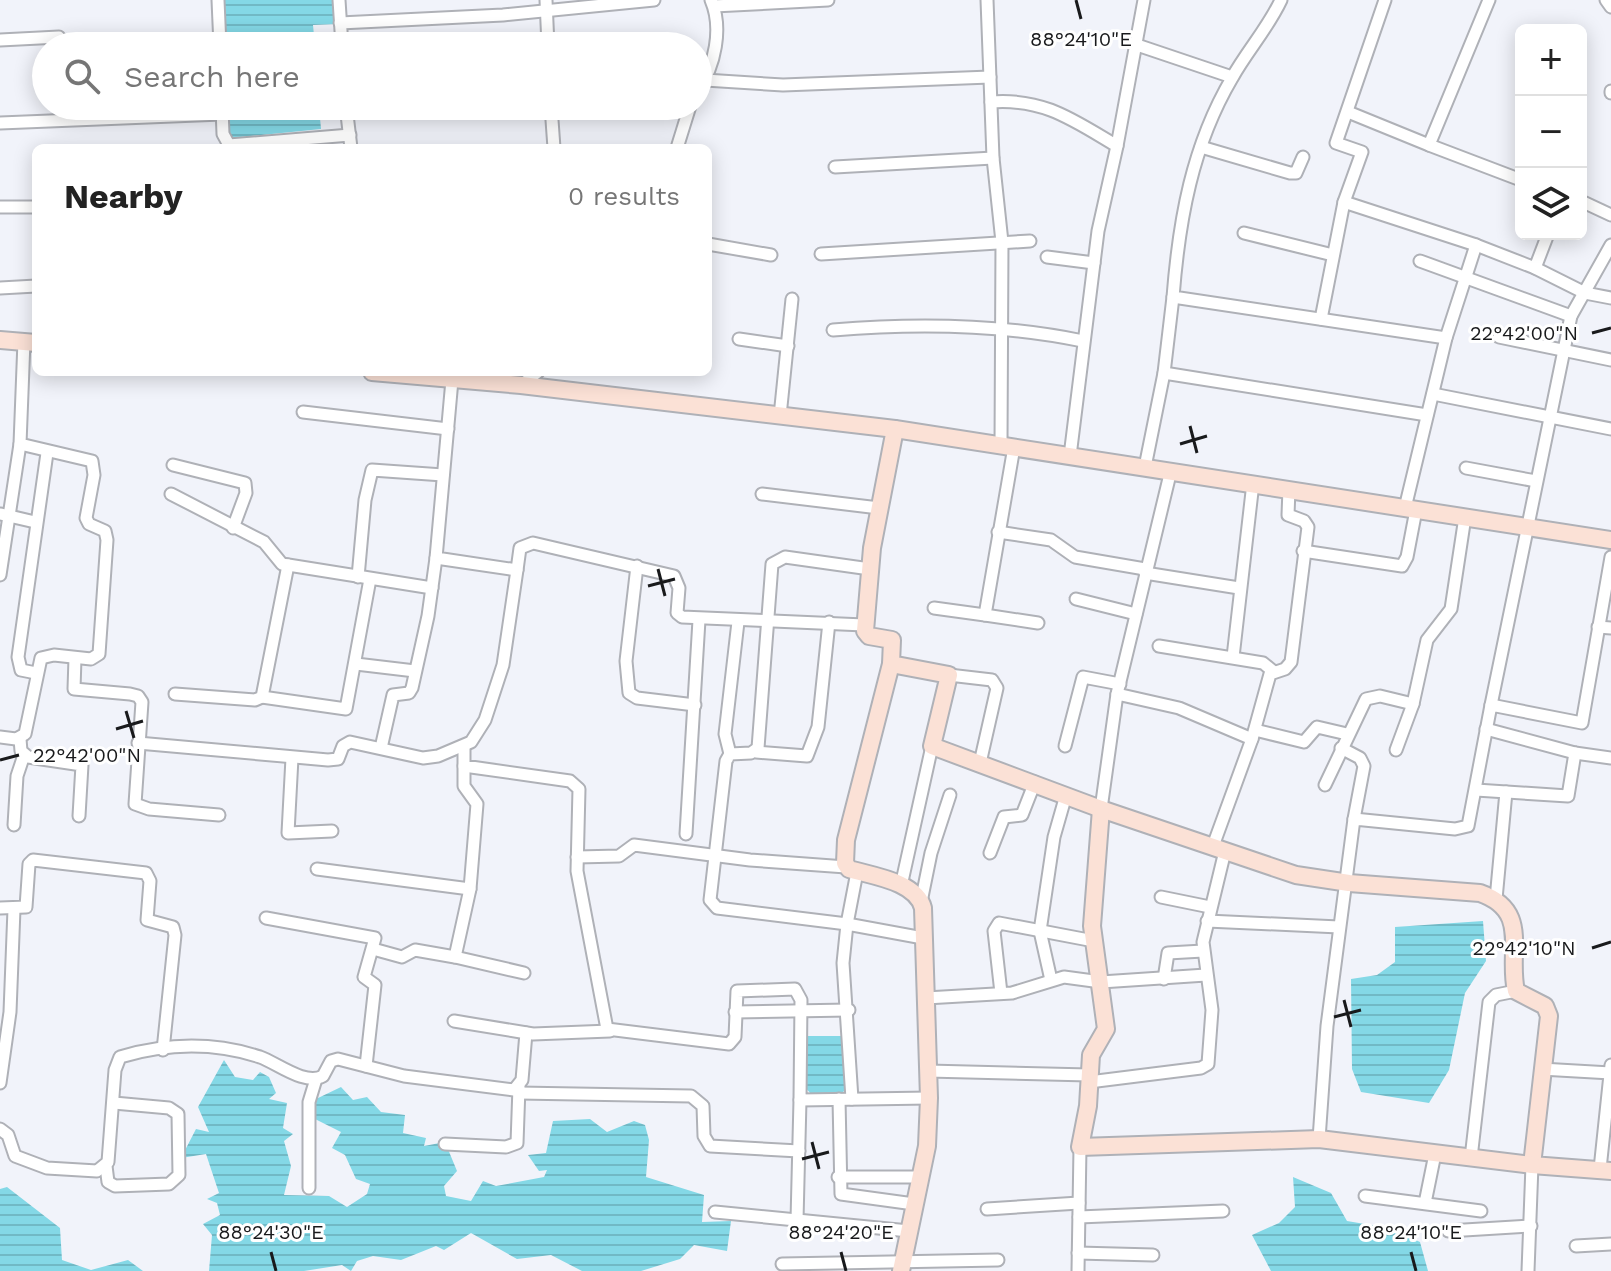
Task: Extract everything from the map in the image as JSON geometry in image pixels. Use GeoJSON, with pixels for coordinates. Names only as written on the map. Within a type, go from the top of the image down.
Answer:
{"type":"FeatureCollection","features":[{"type":"Feature","properties":{"kind":"street"},"geometry":{"type":"LineString","coordinates":[[218,0],[219,32]]}},
{"type":"Feature","properties":{"kind":"street"},"geometry":{"type":"LineString","coordinates":[[339,0],[341,32]]}},
{"type":"Feature","properties":{"kind":"street"},"geometry":{"type":"LineString","coordinates":[[340,23],[654,0]]}},
{"type":"Feature","properties":{"kind":"street"},"geometry":{"type":"LineString","coordinates":[[712,46],[717,27],[713,3],[828,0]]}},
{"type":"Feature","properties":{"kind":"street"},"geometry":{"type":"LineString","coordinates":[[985,615],[1008,446],[1002,242],[993,158],[987,0]]}},
{"type":"Feature","properties":{"kind":"street"},"geometry":{"type":"LineString","coordinates":[[1070,456],[1094,263],[1144,0]]}},
{"type":"Feature","properties":{"kind":"street"},"geometry":{"type":"LineString","coordinates":[[1145,467],[1164,373],[1182,212],[1201,147],[1232,77],[1281,0]]}},
{"type":"Feature","properties":{"kind":"street"},"geometry":{"type":"LineString","coordinates":[[1321,319],[1344,202],[1362,152],[1336,143],[1385,0]]}},
{"type":"Feature","properties":{"kind":"street"},"geometry":{"type":"LineString","coordinates":[[1429,145],[1489,0]]}},
{"type":"Feature","properties":{"kind":"street"},"geometry":{"type":"LineString","coordinates":[[1606,0],[1611,7]]}},
{"type":"Feature","properties":{"kind":"street"},"geometry":{"type":"LineString","coordinates":[[546,6],[547,32]]}},
{"type":"Feature","properties":{"kind":"street"},"geometry":{"type":"LineString","coordinates":[[0,40],[32,38]]}},
{"type":"Feature","properties":{"kind":"street"},"geometry":{"type":"LineString","coordinates":[[1137,45],[1232,77]]}},
{"type":"Feature","properties":{"kind":"street"},"geometry":{"type":"LineString","coordinates":[[712,85],[990,77]]}},
{"type":"Feature","properties":{"kind":"street"},"geometry":{"type":"LineString","coordinates":[[991,102],[1020,100],[1039,104],[1117,146]]}},
{"type":"Feature","properties":{"kind":"street"},"geometry":{"type":"LineString","coordinates":[[1348,112],[1515,178]]}},
{"type":"Feature","properties":{"kind":"street"},"geometry":{"type":"LineString","coordinates":[[0,123],[51,120]]}},
{"type":"Feature","properties":{"kind":"street"},"geometry":{"type":"LineString","coordinates":[[223,120],[225,144]]}},
{"type":"Feature","properties":{"kind":"street"},"geometry":{"type":"LineString","coordinates":[[305,144],[350,142],[348,120]]}},
{"type":"Feature","properties":{"kind":"street"},"geometry":{"type":"LineString","coordinates":[[552,120],[554,144]]}},
{"type":"Feature","properties":{"kind":"street"},"geometry":{"type":"LineString","coordinates":[[678,144],[686,120]]}},
{"type":"Feature","properties":{"kind":"street"},"geometry":{"type":"LineString","coordinates":[[1201,147],[1290,173],[1296,173],[1303,157]]}},
{"type":"Feature","properties":{"kind":"street"},"geometry":{"type":"LineString","coordinates":[[835,167],[993,158]]}},
{"type":"Feature","properties":{"kind":"street"},"geometry":{"type":"LineString","coordinates":[[1344,202],[1476,245],[1535,268],[1585,293],[1611,298]]}},
{"type":"Feature","properties":{"kind":"street"},"geometry":{"type":"LineString","coordinates":[[1587,204],[1611,215]]}},
{"type":"Feature","properties":{"kind":"street"},"geometry":{"type":"LineString","coordinates":[[0,207],[32,207]]}},
{"type":"Feature","properties":{"kind":"street"},"geometry":{"type":"LineString","coordinates":[[1244,233],[1333,255]]}},
{"type":"Feature","properties":{"kind":"street"},"geometry":{"type":"LineString","coordinates":[[1535,268],[1546,240]]}},
{"type":"Feature","properties":{"kind":"street"},"geometry":{"type":"LineString","coordinates":[[821,254],[1030,241]]}},
{"type":"Feature","properties":{"kind":"street"},"geometry":{"type":"LineString","coordinates":[[712,245],[771,255]]}},
{"type":"Feature","properties":{"kind":"street"},"geometry":{"type":"LineString","coordinates":[[1303,551],[1402,566],[1407,557],[1411,509],[1427,415],[1446,338],[1476,245]]}},
{"type":"Feature","properties":{"kind":"street"},"geometry":{"type":"LineString","coordinates":[[1354,819],[1462,829],[1471,821],[1486,729],[1571,316],[1611,245]]}},
{"type":"Feature","properties":{"kind":"street"},"geometry":{"type":"LineString","coordinates":[[1047,257],[1094,263]]}},
{"type":"Feature","properties":{"kind":"street"},"geometry":{"type":"LineString","coordinates":[[1420,261],[1571,316]]}},
{"type":"Feature","properties":{"kind":"street"},"geometry":{"type":"LineString","coordinates":[[0,288],[32,286]]}},
{"type":"Feature","properties":{"kind":"street"},"geometry":{"type":"LineString","coordinates":[[1173,297],[1446,338]]}},
{"type":"Feature","properties":{"kind":"street"},"geometry":{"type":"LineString","coordinates":[[780,416],[792,299]]}},
{"type":"Feature","properties":{"kind":"street"},"geometry":{"type":"LineString","coordinates":[[833,330],[916,325],[1003,328],[1083,341]]}},
{"type":"Feature","properties":{"kind":"street"},"geometry":{"type":"LineString","coordinates":[[1499,337],[1611,360]]}},
{"type":"Feature","properties":{"kind":"street"},"geometry":{"type":"LineString","coordinates":[[739,339],[788,346]]}},
{"type":"Feature","properties":{"kind":"street"},"geometry":{"type":"LineString","coordinates":[[0,340],[30,342],[20,444],[3,515],[0,575]]}},
{"type":"Feature","properties":{"kind":"street"},"geometry":{"type":"LineString","coordinates":[[1164,373],[1427,415]]}},
{"type":"Feature","properties":{"kind":"street"},"geometry":{"type":"LineString","coordinates":[[412,376],[521,385],[895,429],[1611,540]]}},
{"type":"Feature","properties":{"kind":"street"},"geometry":{"type":"LineString","coordinates":[[521,385],[533,376]]}},
{"type":"Feature","properties":{"kind":"street"},"geometry":{"type":"LineString","coordinates":[[381,748],[393,695],[411,691],[432,588],[452,380]]}},
{"type":"Feature","properties":{"kind":"street"},"geometry":{"type":"LineString","coordinates":[[1433,394],[1611,429]]}},
{"type":"Feature","properties":{"kind":"street"},"geometry":{"type":"LineString","coordinates":[[303,412],[448,429]]}},
{"type":"Feature","properties":{"kind":"street"},"geometry":{"type":"LineString","coordinates":[[852,1099],[849,1010],[843,963],[852,869],[846,840],[891,664],[892,640],[869,636],[864,625],[879,508],[895,429]]}},
{"type":"Feature","properties":{"kind":"street"},"geometry":{"type":"LineString","coordinates":[[14,825],[17,776],[24,755],[20,739],[27,729],[38,663],[46,656],[91,659],[100,649],[106,535],[86,518],[94,463],[20,444]]}},
{"type":"Feature","properties":{"kind":"street"},"geometry":{"type":"LineString","coordinates":[[36,673],[21,670],[18,663],[35,522],[47,453]]}},
{"type":"Feature","properties":{"kind":"street"},"geometry":{"type":"LineString","coordinates":[[173,465],[245,483],[246,493],[233,528]]}},
{"type":"Feature","properties":{"kind":"street"},"geometry":{"type":"LineString","coordinates":[[1466,468],[1536,481]]}},
{"type":"Feature","properties":{"kind":"street"},"geometry":{"type":"LineString","coordinates":[[175,694],[255,700],[262,697],[344,710],[348,706],[356,664],[364,578],[365,500],[372,470],[443,475]]}},
{"type":"Feature","properties":{"kind":"street"},"geometry":{"type":"LineString","coordinates":[[1078,1271],[1080,1147],[1093,1050],[1106,1029],[1092,908],[1101,809],[1119,689],[1171,470]]}},
{"type":"Feature","properties":{"kind":"street"},"geometry":{"type":"LineString","coordinates":[[1233,657],[1253,483]]}},
{"type":"Feature","properties":{"kind":"street"},"geometry":{"type":"LineString","coordinates":[[928,1071],[1089,1078],[1205,1066],[1212,1010],[1203,951],[1219,848],[1267,680],[1291,662],[1307,524],[1288,515],[1289,489]]}},
{"type":"Feature","properties":{"kind":"street"},"geometry":{"type":"LineString","coordinates":[[171,494],[264,542],[274,558],[288,565],[432,588]]}},
{"type":"Feature","properties":{"kind":"street"},"geometry":{"type":"LineString","coordinates":[[762,494],[879,508]]}},
{"type":"Feature","properties":{"kind":"street"},"geometry":{"type":"LineString","coordinates":[[3,515],[35,522]]}},
{"type":"Feature","properties":{"kind":"street"},"geometry":{"type":"LineString","coordinates":[[1396,750],[1413,704],[1427,640],[1451,609],[1465,517]]}},
{"type":"Feature","properties":{"kind":"street"},"geometry":{"type":"LineString","coordinates":[[998,532],[1051,540],[1075,557],[1239,588]]}},
{"type":"Feature","properties":{"kind":"street"},"geometry":{"type":"LineString","coordinates":[[138,743],[292,758],[338,759],[343,746],[350,742],[423,758],[464,746],[478,735],[503,665],[520,548],[528,543],[674,576],[679,588],[677,613],[699,620],[864,625]]}},
{"type":"Feature","properties":{"kind":"street"},"geometry":{"type":"LineString","coordinates":[[756,752],[772,564],[780,557],[870,569]]}},
{"type":"Feature","properties":{"kind":"street"},"geometry":{"type":"LineString","coordinates":[[1491,705],[1582,723],[1605,627],[1611,557]]}},
{"type":"Feature","properties":{"kind":"street"},"geometry":{"type":"LineString","coordinates":[[436,558],[517,570]]}},
{"type":"Feature","properties":{"kind":"street"},"geometry":{"type":"LineString","coordinates":[[262,697],[288,565]]}},
{"type":"Feature","properties":{"kind":"street"},"geometry":{"type":"LineString","coordinates":[[637,566],[627,645],[629,693],[637,698],[695,705]]}},
{"type":"Feature","properties":{"kind":"street"},"geometry":{"type":"LineString","coordinates":[[1076,599],[1136,614]]}},
{"type":"Feature","properties":{"kind":"street"},"geometry":{"type":"LineString","coordinates":[[934,608],[1038,623]]}},
{"type":"Feature","properties":{"kind":"street"},"geometry":{"type":"LineString","coordinates":[[686,834],[699,620]]}},
{"type":"Feature","properties":{"kind":"street"},"geometry":{"type":"LineString","coordinates":[[738,622],[725,734],[730,754],[726,761],[710,900],[717,908],[847,924],[923,938]]}},
{"type":"Feature","properties":{"kind":"street"},"geometry":{"type":"LineString","coordinates":[[730,754],[756,752],[807,756],[818,727],[829,622]]}},
{"type":"Feature","properties":{"kind":"street"},"geometry":{"type":"LineString","coordinates":[[1159,646],[1263,663],[1274,672]]}},
{"type":"Feature","properties":{"kind":"street"},"geometry":{"type":"LineString","coordinates":[[75,658],[72,686],[78,692],[130,694],[141,699],[135,804],[149,809],[219,815]]}},
{"type":"Feature","properties":{"kind":"street"},"geometry":{"type":"LineString","coordinates":[[356,664],[415,671]]}},
{"type":"Feature","properties":{"kind":"street"},"geometry":{"type":"LineString","coordinates":[[891,664],[992,680],[997,688],[980,763]]}},
{"type":"Feature","properties":{"kind":"street"},"geometry":{"type":"LineString","coordinates":[[901,886],[949,675]]}},
{"type":"Feature","properties":{"kind":"street"},"geometry":{"type":"LineString","coordinates":[[1065,746],[1083,677],[1253,735],[1299,742],[1308,739],[1317,727],[1347,734]]}},
{"type":"Feature","properties":{"kind":"street"},"geometry":{"type":"LineString","coordinates":[[1325,785],[1366,699],[1380,696],[1413,704]]}},
{"type":"Feature","properties":{"kind":"street"},"geometry":{"type":"LineString","coordinates":[[1486,729],[1575,753],[1611,758]]}},
{"type":"Feature","properties":{"kind":"street"},"geometry":{"type":"LineString","coordinates":[[0,737],[20,739]]}},
{"type":"Feature","properties":{"kind":"street"},"geometry":{"type":"LineString","coordinates":[[455,957],[470,889],[477,804],[464,786],[464,746]]}},
{"type":"Feature","properties":{"kind":"street"},"geometry":{"type":"LineString","coordinates":[[932,746],[1101,809],[1296,875],[1480,893],[1496,899],[1508,910],[1513,927],[1516,991]]}},
{"type":"Feature","properties":{"kind":"street"},"geometry":{"type":"LineString","coordinates":[[1319,1139],[1322,1079],[1339,927],[1364,766],[1360,758],[1341,748]]}},
{"type":"Feature","properties":{"kind":"street"},"geometry":{"type":"LineString","coordinates":[[1476,790],[1568,796],[1575,753]]}},
{"type":"Feature","properties":{"kind":"street"},"geometry":{"type":"LineString","coordinates":[[24,755],[82,765],[79,816]]}},
{"type":"Feature","properties":{"kind":"street"},"geometry":{"type":"LineString","coordinates":[[292,758],[288,833],[332,831]]}},
{"type":"Feature","properties":{"kind":"street"},"geometry":{"type":"LineString","coordinates":[[464,766],[576,784],[580,796],[577,857],[598,994],[605,1025],[610,1031]]}},
{"type":"Feature","properties":{"kind":"street"},"geometry":{"type":"LineString","coordinates":[[990,853],[1004,817],[1022,815],[1035,782]]}},
{"type":"Feature","properties":{"kind":"street"},"geometry":{"type":"LineString","coordinates":[[1496,899],[1506,792]]}},
{"type":"Feature","properties":{"kind":"street"},"geometry":{"type":"LineString","coordinates":[[902,1266],[927,1146],[929,1098],[921,902],[931,853],[950,795]]}},
{"type":"Feature","properties":{"kind":"street"},"geometry":{"type":"LineString","coordinates":[[1051,980],[1040,931],[1054,837],[1066,795]]}},
{"type":"Feature","properties":{"kind":"street"},"geometry":{"type":"LineString","coordinates":[[577,857],[619,856],[634,845],[852,869],[901,886],[921,902]]}},
{"type":"Feature","properties":{"kind":"street"},"geometry":{"type":"LineString","coordinates":[[0,908],[26,907],[29,864],[33,860],[146,873],[150,881],[147,920],[173,927],[175,935],[163,1050]]}},
{"type":"Feature","properties":{"kind":"street"},"geometry":{"type":"LineString","coordinates":[[317,869],[470,889]]}},
{"type":"Feature","properties":{"kind":"street"},"geometry":{"type":"LineString","coordinates":[[1161,897],[1210,907]]}},
{"type":"Feature","properties":{"kind":"street"},"geometry":{"type":"LineString","coordinates":[[0,1083],[10,1012],[14,909]]}},
{"type":"Feature","properties":{"kind":"street"},"geometry":{"type":"LineString","coordinates":[[266,918],[373,937],[373,949],[364,977],[375,985],[366,1066]]}},
{"type":"Feature","properties":{"kind":"street"},"geometry":{"type":"LineString","coordinates":[[1207,921],[1339,927]]}},
{"type":"Feature","properties":{"kind":"street"},"geometry":{"type":"LineString","coordinates":[[1001,993],[996,926],[1003,922],[1094,941]]}},
{"type":"Feature","properties":{"kind":"street"},"geometry":{"type":"LineString","coordinates":[[373,949],[406,957],[415,950],[524,973]]}},
{"type":"Feature","properties":{"kind":"street"},"geometry":{"type":"LineString","coordinates":[[1164,979],[1168,953],[1203,951]]}},
{"type":"Feature","properties":{"kind":"street"},"geometry":{"type":"LineString","coordinates":[[926,998],[1022,991],[1051,980],[1073,977],[1101,982],[1206,975]]}},
{"type":"Feature","properties":{"kind":"street"},"geometry":{"type":"LineString","coordinates":[[454,1021],[526,1033],[610,1031],[729,1044],[735,1037],[735,994],[742,990],[795,989],[801,994],[797,1220]]}},
{"type":"Feature","properties":{"kind":"street"},"geometry":{"type":"LineString","coordinates":[[1471,1158],[1489,1002],[1496,995],[1516,991],[1545,1006],[1549,1016],[1532,1165],[1528,1271]]}},
{"type":"Feature","properties":{"kind":"street"},"geometry":{"type":"LineString","coordinates":[[735,1012],[849,1010]]}},
{"type":"Feature","properties":{"kind":"street"},"geometry":{"type":"LineString","coordinates":[[445,1144],[506,1147],[517,1143],[526,1033]]}},
{"type":"Feature","properties":{"kind":"street"},"geometry":{"type":"LineString","coordinates":[[114,1103],[169,1108],[178,1114],[179,1175],[169,1184],[115,1186],[108,1182],[106,1166],[115,1070],[120,1057],[197,1045],[221,1047],[316,1079],[323,1076],[334,1059],[404,1076],[494,1090],[691,1096],[703,1106],[704,1136],[710,1146],[799,1151]]}},
{"type":"Feature","properties":{"kind":"street"},"geometry":{"type":"LineString","coordinates":[[1080,1147],[1319,1139],[1532,1165],[1605,1170],[1611,1065]]}},
{"type":"Feature","properties":{"kind":"street"},"geometry":{"type":"LineString","coordinates":[[1541,1069],[1611,1073]]}},
{"type":"Feature","properties":{"kind":"street"},"geometry":{"type":"LineString","coordinates":[[309,1188],[309,1102],[316,1079]]}},
{"type":"Feature","properties":{"kind":"street"},"geometry":{"type":"LineString","coordinates":[[800,1100],[929,1098]]}},
{"type":"Feature","properties":{"kind":"street"},"geometry":{"type":"LineString","coordinates":[[839,1099],[839,1190],[845,1196],[914,1204]]}},
{"type":"Feature","properties":{"kind":"street"},"geometry":{"type":"LineString","coordinates":[[0,1129],[8,1135],[11,1153],[47,1168],[88,1171],[106,1166]]}},
{"type":"Feature","properties":{"kind":"street"},"geometry":{"type":"LineString","coordinates":[[1425,1203],[1435,1154]]}},
{"type":"Feature","properties":{"kind":"street"},"geometry":{"type":"LineString","coordinates":[[838,1177],[920,1177]]}},
{"type":"Feature","properties":{"kind":"street"},"geometry":{"type":"LineString","coordinates":[[1365,1196],[1481,1211]]}},
{"type":"Feature","properties":{"kind":"street"},"geometry":{"type":"LineString","coordinates":[[987,1209],[1079,1203]]}},
{"type":"Feature","properties":{"kind":"street"},"geometry":{"type":"LineString","coordinates":[[1079,1217],[1223,1211]]}},
{"type":"Feature","properties":{"kind":"street"},"geometry":{"type":"LineString","coordinates":[[715,1212],[909,1231]]}},
{"type":"Feature","properties":{"kind":"street"},"geometry":{"type":"LineString","coordinates":[[1448,1231],[1531,1226]]}},
{"type":"Feature","properties":{"kind":"street"},"geometry":{"type":"LineString","coordinates":[[1576,1246],[1611,1244]]}},
{"type":"Feature","properties":{"kind":"street"},"geometry":{"type":"LineString","coordinates":[[1078,1253],[1153,1255]]}},
{"type":"Feature","properties":{"kind":"street"},"geometry":{"type":"LineString","coordinates":[[782,1264],[902,1266],[998,1260]]}},
{"type":"Feature","properties":{"kind":"water"},"geometry":{"type":"Polygon","coordinates":[[[222,0],[337,0],[338,24],[313,25],[314,32],[224,32],[222,0]]]}},
{"type":"Feature","properties":{"kind":"water"},"geometry":{"type":"Polygon","coordinates":[[[229,120],[320,120],[321,129],[230,138],[229,120]]]}},
{"type":"Feature","properties":{"kind":"water"},"geometry":{"type":"Polygon","coordinates":[[[1483,921],[1486,961],[1465,993],[1449,1070],[1429,1103],[1361,1092],[1352,1069],[1351,979],[1377,975],[1395,962],[1395,927],[1483,921]]]}},
{"type":"Feature","properties":{"kind":"water"},"geometry":{"type":"Polygon","coordinates":[[[803,1036],[844,1036],[847,1088],[839,1096],[812,1095],[802,1084],[803,1036]]]}},
{"type":"Feature","properties":{"kind":"water"},"geometry":{"type":"Polygon","coordinates":[[[224,1060],[235,1077],[253,1080],[260,1072],[269,1077],[276,1093],[269,1099],[287,1103],[283,1128],[293,1134],[284,1141],[291,1166],[284,1195],[329,1196],[347,1207],[367,1194],[370,1184],[356,1179],[345,1155],[332,1148],[341,1132],[313,1118],[316,1099],[341,1087],[353,1100],[367,1097],[381,1112],[405,1115],[403,1133],[426,1138],[424,1146],[445,1142],[457,1171],[444,1186],[446,1196],[471,1201],[483,1181],[496,1186],[544,1177],[547,1170],[539,1171],[528,1155],[546,1153],[553,1121],[590,1119],[607,1132],[634,1121],[645,1125],[649,1140],[646,1177],[704,1195],[702,1222],[731,1221],[727,1251],[694,1245],[680,1259],[641,1271],[582,1271],[551,1255],[517,1259],[471,1233],[444,1250],[436,1246],[401,1260],[373,1256],[357,1261],[351,1271],[342,1265],[304,1271],[209,1271],[212,1235],[203,1224],[220,1215],[217,1203],[207,1199],[219,1193],[206,1154],[181,1158],[196,1129],[209,1132],[198,1107],[224,1060]]]}},
{"type":"Feature","properties":{"kind":"water"},"geometry":{"type":"Polygon","coordinates":[[[1293,1177],[1331,1193],[1347,1221],[1389,1228],[1420,1242],[1428,1271],[1271,1271],[1252,1235],[1279,1223],[1295,1207],[1293,1177]]]}},
{"type":"Feature","properties":{"kind":"water"},"geometry":{"type":"Polygon","coordinates":[[[7,1187],[60,1228],[62,1260],[91,1270],[128,1260],[143,1271],[0,1271],[0,1189],[7,1187]]]}}]}
